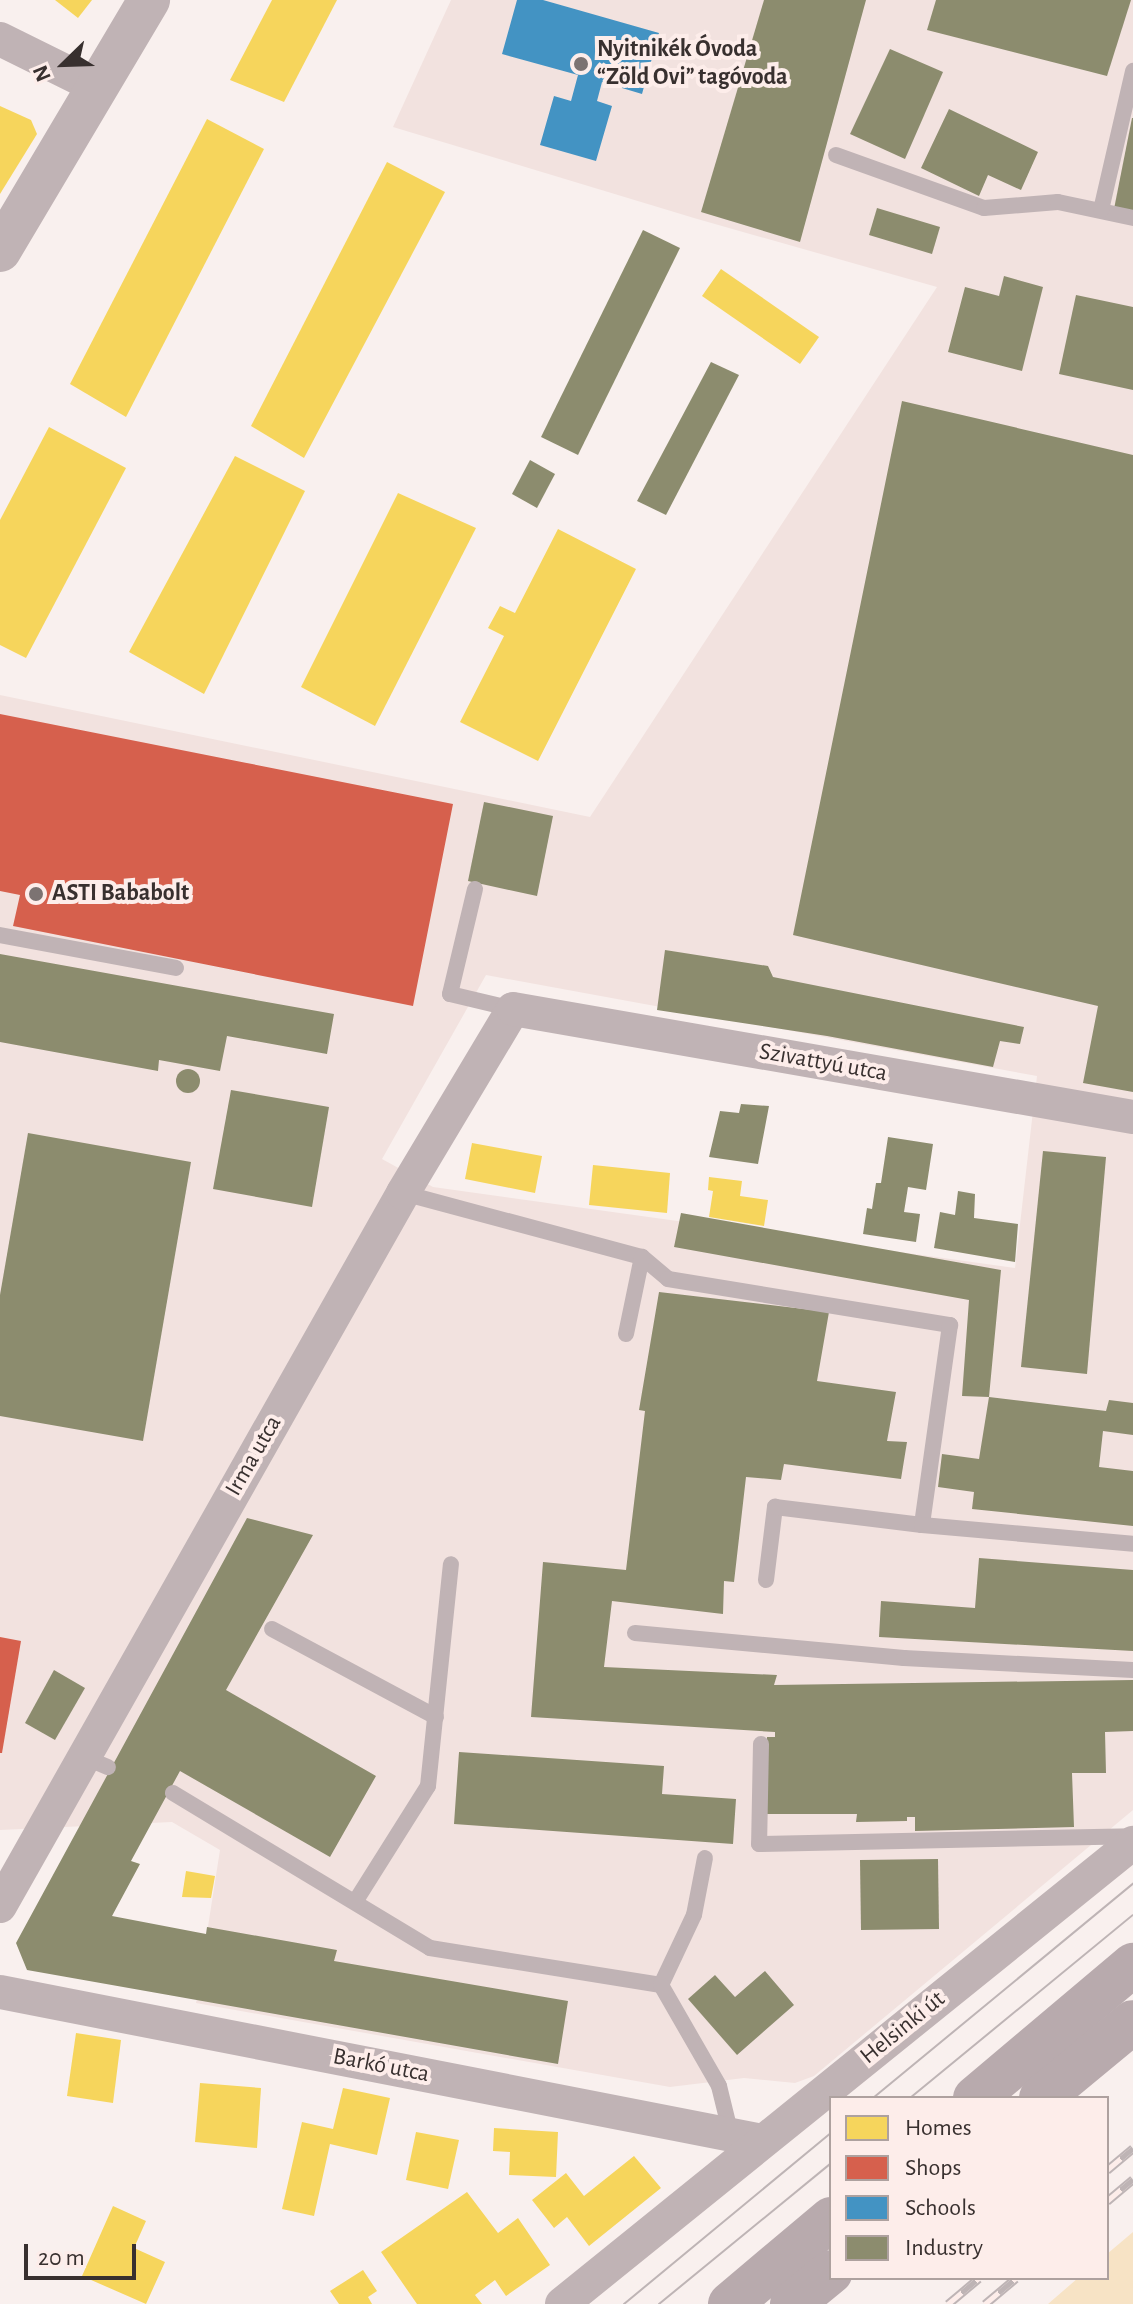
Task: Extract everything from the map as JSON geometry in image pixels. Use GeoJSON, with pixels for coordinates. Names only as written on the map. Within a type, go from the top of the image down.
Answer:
{"type":"FeatureCollection","features":[{"type":"Feature","properties":{"kind":"main road"},"geometry":{"type":"LineString","coordinates":[[977,2096],[1133,1965]]}},
{"type":"Feature","properties":{"kind":"main road"},"geometry":{"type":"LineString","coordinates":[[1043,2096],[1133,2022]]}},
{"type":"Feature","properties":{"kind":"main road"},"geometry":{"type":"LineString","coordinates":[[730,2304],[829,2221]]}},
{"type":"Feature","properties":{"kind":"main road"},"geometry":{"type":"LineString","coordinates":[[792,2304],[829,2274]]}},
{"type":"Feature","properties":{"kind":"street"},"geometry":{"type":"LineString","coordinates":[[0,251],[95,86],[149,0]]}},
{"type":"Feature","properties":{"kind":"street"},"geometry":{"type":"LineString","coordinates":[[0,39],[95,86]]}},
{"type":"Feature","properties":{"kind":"street","name":"Szivattyú utca"},"geometry":{"type":"LineString","coordinates":[[513,1009],[1133,1117]]}},
{"type":"Feature","properties":{"kind":"street","name":"Irma utca"},"geometry":{"type":"LineString","coordinates":[[0,1906],[96,1762],[403,1193],[513,1009]]}},
{"type":"Feature","properties":{"kind":"street","name":"Helsinki út"},"geometry":{"type":"LineString","coordinates":[[562,2304],[747,2138],[1133,1843]]}},
{"type":"Feature","properties":{"kind":"street","name":"Barkó utca"},"geometry":{"type":"LineString","coordinates":[[0,1992],[747,2138]]}},
{"type":"Feature","properties":{"kind":"lane"},"geometry":{"type":"LineString","coordinates":[[1101,210],[1133,71]]}},
{"type":"Feature","properties":{"kind":"lane"},"geometry":{"type":"LineString","coordinates":[[836,155],[984,208],[1058,202],[1133,218]]}},
{"type":"Feature","properties":{"kind":"lane"},"geometry":{"type":"LineString","coordinates":[[475,889],[450,994],[513,1009]]}},
{"type":"Feature","properties":{"kind":"lane"},"geometry":{"type":"LineString","coordinates":[[0,935],[176,968]]}},
{"type":"Feature","properties":{"kind":"lane"},"geometry":{"type":"LineString","coordinates":[[403,1193],[642,1257],[668,1279],[950,1325],[922,1525]]}},
{"type":"Feature","properties":{"kind":"lane"},"geometry":{"type":"LineString","coordinates":[[626,1334],[642,1257]]}},
{"type":"Feature","properties":{"kind":"lane"},"geometry":{"type":"LineString","coordinates":[[766,1580],[775,1507],[922,1525],[1133,1544]]}},
{"type":"Feature","properties":{"kind":"lane"},"geometry":{"type":"LineString","coordinates":[[355,1902],[428,1786],[451,1564]]}},
{"type":"Feature","properties":{"kind":"lane"},"geometry":{"type":"LineString","coordinates":[[272,1629],[436,1717]]}},
{"type":"Feature","properties":{"kind":"lane"},"geometry":{"type":"LineString","coordinates":[[635,1633],[904,1658],[1133,1670]]}},
{"type":"Feature","properties":{"kind":"lane"},"geometry":{"type":"LineString","coordinates":[[761,1744],[759,1844],[1133,1836]]}},
{"type":"Feature","properties":{"kind":"lane"},"geometry":{"type":"LineString","coordinates":[[173,1793],[430,1948],[661,1985]]}},
{"type":"Feature","properties":{"kind":"lane"},"geometry":{"type":"LineString","coordinates":[[661,1985],[694,1915],[705,1858]]}},
{"type":"Feature","properties":{"kind":"lane"},"geometry":{"type":"LineString","coordinates":[[661,1985],[747,2138]]}},
{"type":"Feature","properties":{"kind":"shaded area"},"geometry":{"type":"Polygon","coordinates":[[[451,0],[1133,0],[1133,1810],[814,2076],[795,2083],[744,2078],[670,2087],[196,2003],[220,1850],[172,1822],[0,1830],[0,695],[590,817],[937,287],[393,127],[451,0]],[[486,975],[382,1159],[433,1187],[1015,1268],[1037,1076],[486,975]]]}},
{"type":"Feature","properties":{"kind":"shaded area"},"geometry":{"type":"Polygon","coordinates":[[[1133,2232],[1133,2304],[1048,2304],[1076,2280],[1109,2280],[1109,2252],[1133,2232]]]}},
{"type":"Feature","properties":{"kind":"building: Homes"},"geometry":{"type":"Polygon","coordinates":[[[55,0],[92,0],[78,18],[55,0]]]}},
{"type":"Feature","properties":{"kind":"building: Homes"},"geometry":{"type":"Polygon","coordinates":[[[272,0],[337,0],[284,102],[230,80],[272,0]]]}},
{"type":"Feature","properties":{"kind":"building: Homes"},"geometry":{"type":"Polygon","coordinates":[[[0,106],[31,120],[37,134],[0,194],[0,106]]]}},
{"type":"Feature","properties":{"kind":"building: Homes"},"geometry":{"type":"Polygon","coordinates":[[[207,119],[264,149],[126,417],[70,384],[207,119]]]}},
{"type":"Feature","properties":{"kind":"building: Homes"},"geometry":{"type":"Polygon","coordinates":[[[387,162],[445,192],[304,458],[251,426],[387,162]]]}},
{"type":"Feature","properties":{"kind":"building: Homes"},"geometry":{"type":"Polygon","coordinates":[[[721,269],[819,337],[800,364],[702,296],[721,269]]]}},
{"type":"Feature","properties":{"kind":"building: Homes"},"geometry":{"type":"Polygon","coordinates":[[[49,427],[126,468],[26,658],[0,645],[0,520],[49,427]]]}},
{"type":"Feature","properties":{"kind":"building: Homes"},"geometry":{"type":"Polygon","coordinates":[[[235,456],[305,491],[204,694],[129,652],[235,456]]]}},
{"type":"Feature","properties":{"kind":"building: Homes"},"geometry":{"type":"Polygon","coordinates":[[[398,493],[476,528],[375,726],[301,687],[398,493]]]}},
{"type":"Feature","properties":{"kind":"building: Homes"},"geometry":{"type":"Polygon","coordinates":[[[558,529],[636,569],[538,761],[460,722],[504,636],[488,628],[500,606],[515,613],[558,529]]]}},
{"type":"Feature","properties":{"kind":"building: Homes"},"geometry":{"type":"Polygon","coordinates":[[[472,1143],[542,1156],[535,1193],[465,1179],[472,1143]]]}},
{"type":"Feature","properties":{"kind":"building: Homes"},"geometry":{"type":"Polygon","coordinates":[[[593,1165],[670,1173],[667,1213],[589,1205],[593,1165]]]}},
{"type":"Feature","properties":{"kind":"building: Homes"},"geometry":{"type":"Polygon","coordinates":[[[709,1177],[742,1181],[740,1196],[768,1200],[764,1226],[709,1217],[713,1191],[708,1190],[709,1177]]]}},
{"type":"Feature","properties":{"kind":"building: Homes"},"geometry":{"type":"Polygon","coordinates":[[[186,1871],[215,1876],[211,1898],[182,1897],[186,1871]]]}},
{"type":"Feature","properties":{"kind":"building: Homes"},"geometry":{"type":"Polygon","coordinates":[[[76,2033],[121,2040],[113,2103],[67,2096],[76,2033]]]}},
{"type":"Feature","properties":{"kind":"building: Homes"},"geometry":{"type":"Polygon","coordinates":[[[200,2083],[261,2088],[257,2148],[195,2142],[200,2083]]]}},
{"type":"Feature","properties":{"kind":"building: Homes"},"geometry":{"type":"Polygon","coordinates":[[[343,2088],[390,2098],[377,2155],[330,2144],[314,2216],[282,2209],[302,2122],[333,2129],[343,2088]]]}},
{"type":"Feature","properties":{"kind":"building: Homes"},"geometry":{"type":"Polygon","coordinates":[[[494,2128],[558,2132],[556,2177],[509,2175],[510,2152],[493,2151],[494,2128]]]}},
{"type":"Feature","properties":{"kind":"building: Homes"},"geometry":{"type":"Polygon","coordinates":[[[416,2132],[459,2140],[448,2189],[406,2180],[416,2132]]]}},
{"type":"Feature","properties":{"kind":"building: Homes"},"geometry":{"type":"Polygon","coordinates":[[[634,2156],[661,2188],[589,2246],[567,2217],[554,2228],[532,2200],[566,2173],[584,2196],[634,2156]]]}},
{"type":"Feature","properties":{"kind":"building: Homes"},"geometry":{"type":"Polygon","coordinates":[[[467,2192],[498,2233],[518,2218],[550,2265],[506,2296],[495,2280],[475,2295],[482,2304],[417,2304],[381,2252],[467,2192]]]}},
{"type":"Feature","properties":{"kind":"building: Homes"},"geometry":{"type":"Polygon","coordinates":[[[113,2206],[146,2221],[134,2248],[165,2262],[146,2304],[82,2276],[113,2206]]]}},
{"type":"Feature","properties":{"kind":"building: Homes"},"geometry":{"type":"Polygon","coordinates":[[[363,2270],[377,2291],[368,2297],[372,2304],[339,2304],[330,2291],[363,2270]]]}},
{"type":"Feature","properties":{"kind":"building: Shops"},"geometry":{"type":"Polygon","coordinates":[[[0,714],[453,804],[413,1006],[13,926],[20,895],[0,891],[0,714]]]}},
{"type":"Feature","properties":{"kind":"building: Shops"},"geometry":{"type":"Polygon","coordinates":[[[0,1637],[21,1641],[2,1753],[0,1753],[0,1637]]]}},
{"type":"Feature","properties":{"kind":"building: Schools"},"geometry":{"type":"Polygon","coordinates":[[[517,0],[543,0],[659,33],[642,94],[602,82],[597,101],[612,106],[596,161],[540,145],[554,96],[571,101],[578,75],[502,54],[517,0]]]}},
{"type":"Feature","properties":{"kind":"building: Industry"},"geometry":{"type":"Polygon","coordinates":[[[764,0],[866,0],[800,242],[701,212],[764,0]]]}},
{"type":"Feature","properties":{"kind":"building: Industry"},"geometry":{"type":"Polygon","coordinates":[[[936,0],[1131,0],[1107,76],[927,30],[936,0]]]}},
{"type":"Feature","properties":{"kind":"building: Industry"},"geometry":{"type":"Polygon","coordinates":[[[890,49],[943,72],[905,159],[850,134],[890,49]]]}},
{"type":"Feature","properties":{"kind":"building: Industry"},"geometry":{"type":"Polygon","coordinates":[[[949,109],[1038,152],[1021,190],[988,175],[979,196],[921,168],[949,109]]]}},
{"type":"Feature","properties":{"kind":"building: Industry"},"geometry":{"type":"Polygon","coordinates":[[[1133,118],[1133,213],[1114,209],[1133,118]]]}},
{"type":"Feature","properties":{"kind":"building: Industry"},"geometry":{"type":"Polygon","coordinates":[[[877,208],[940,227],[932,254],[869,235],[877,208]]]}},
{"type":"Feature","properties":{"kind":"building: Industry"},"geometry":{"type":"Polygon","coordinates":[[[643,230],[680,248],[578,455],[541,437],[643,230]]]}},
{"type":"Feature","properties":{"kind":"building: Industry"},"geometry":{"type":"Polygon","coordinates":[[[1004,276],[1043,287],[1022,371],[948,352],[965,287],[999,296],[1004,276]]]}},
{"type":"Feature","properties":{"kind":"building: Industry"},"geometry":{"type":"Polygon","coordinates":[[[1076,295],[1133,307],[1133,390],[1059,374],[1076,295]]]}},
{"type":"Feature","properties":{"kind":"building: Industry"},"geometry":{"type":"Polygon","coordinates":[[[711,362],[739,375],[666,515],[637,501],[711,362]]]}},
{"type":"Feature","properties":{"kind":"building: Industry"},"geometry":{"type":"Polygon","coordinates":[[[902,401],[1133,455],[1133,1092],[1083,1083],[1098,1006],[793,935],[902,401]]]}},
{"type":"Feature","properties":{"kind":"building: Industry"},"geometry":{"type":"Polygon","coordinates":[[[530,460],[555,474],[537,508],[512,494],[530,460]]]}},
{"type":"Feature","properties":{"kind":"building: Industry"},"geometry":{"type":"Polygon","coordinates":[[[484,802],[553,816],[537,896],[468,881],[484,802]]]}},
{"type":"Feature","properties":{"kind":"building: Industry"},"geometry":{"type":"Polygon","coordinates":[[[665,950],[768,966],[773,977],[1024,1027],[1020,1044],[1000,1041],[993,1067],[827,1036],[657,1010],[665,950]]]}},
{"type":"Feature","properties":{"kind":"building: Industry"},"geometry":{"type":"Polygon","coordinates":[[[0,954],[334,1014],[327,1054],[227,1036],[220,1071],[159,1060],[158,1071],[0,1042],[0,954]]]}},
{"type":"Feature","properties":{"kind":"building: Industry"},"geometry":{"type":"Polygon","coordinates":[[[188,1069],[199,1076],[200,1081],[193,1092],[188,1093],[177,1086],[176,1081],[183,1070],[188,1069]]]}},
{"type":"Feature","properties":{"kind":"building: Industry"},"geometry":{"type":"Polygon","coordinates":[[[231,1090],[329,1107],[312,1207],[213,1189],[231,1090]]]}},
{"type":"Feature","properties":{"kind":"building: Industry"},"geometry":{"type":"Polygon","coordinates":[[[741,1104],[769,1106],[758,1164],[709,1157],[720,1111],[739,1113],[741,1104]]]}},
{"type":"Feature","properties":{"kind":"building: Industry"},"geometry":{"type":"Polygon","coordinates":[[[28,1133],[191,1162],[143,1441],[0,1416],[0,1295],[28,1133]]]}},
{"type":"Feature","properties":{"kind":"building: Industry"},"geometry":{"type":"Polygon","coordinates":[[[888,1137],[933,1144],[926,1190],[908,1187],[904,1212],[920,1214],[916,1242],[863,1234],[867,1208],[872,1209],[876,1183],[881,1183],[888,1137]]]}},
{"type":"Feature","properties":{"kind":"building: Industry"},"geometry":{"type":"Polygon","coordinates":[[[1043,1151],[1106,1157],[1087,1374],[1021,1367],[1043,1151]]]}},
{"type":"Feature","properties":{"kind":"building: Industry"},"geometry":{"type":"Polygon","coordinates":[[[958,1191],[975,1194],[974,1218],[1018,1224],[1015,1262],[934,1248],[940,1212],[955,1215],[958,1191]]]}},
{"type":"Feature","properties":{"kind":"building: Industry"},"geometry":{"type":"Polygon","coordinates":[[[681,1213],[1001,1270],[989,1397],[962,1396],[969,1300],[674,1247],[681,1213]]]}},
{"type":"Feature","properties":{"kind":"building: Industry"},"geometry":{"type":"Polygon","coordinates":[[[659,1292],[829,1312],[817,1381],[896,1392],[887,1441],[907,1442],[901,1479],[784,1464],[781,1480],[746,1477],[734,1582],[724,1581],[723,1614],[612,1601],[604,1667],[777,1675],[774,1685],[1133,1680],[1133,1731],[1105,1732],[1106,1773],[1072,1773],[1074,1827],[915,1831],[915,1817],[907,1817],[907,1821],[856,1822],[857,1814],[767,1814],[767,1737],[775,1737],[775,1732],[531,1717],[543,1562],[626,1570],[645,1411],[639,1410],[659,1292]]]}},
{"type":"Feature","properties":{"kind":"building: Industry"},"geometry":{"type":"Polygon","coordinates":[[[989,1397],[1106,1411],[1109,1400],[1133,1403],[1133,1435],[1103,1431],[1099,1467],[1133,1471],[1133,1526],[972,1509],[974,1492],[938,1487],[942,1454],[979,1459],[989,1397]]]}},
{"type":"Feature","properties":{"kind":"building: Industry"},"geometry":{"type":"Polygon","coordinates":[[[247,1518],[313,1535],[226,1690],[376,1776],[330,1857],[180,1771],[131,1861],[140,1864],[112,1916],[206,1934],[207,1927],[337,1950],[334,1961],[568,2001],[558,2064],[27,1970],[16,1943],[247,1518]]]}},
{"type":"Feature","properties":{"kind":"building: Industry"},"geometry":{"type":"Polygon","coordinates":[[[979,1558],[1133,1570],[1133,1651],[879,1637],[881,1601],[975,1608],[979,1558]]]}},
{"type":"Feature","properties":{"kind":"building: Industry"},"geometry":{"type":"Polygon","coordinates":[[[54,1670],[85,1688],[55,1740],[25,1723],[54,1670]]]}},
{"type":"Feature","properties":{"kind":"building: Industry"},"geometry":{"type":"Polygon","coordinates":[[[459,1752],[664,1766],[662,1794],[736,1799],[733,1844],[454,1824],[459,1752]]]}},
{"type":"Feature","properties":{"kind":"building: Industry"},"geometry":{"type":"Polygon","coordinates":[[[938,1859],[939,1929],[861,1930],[860,1860],[938,1859]]]}},
{"type":"Feature","properties":{"kind":"building: Industry"},"geometry":{"type":"Polygon","coordinates":[[[765,1971],[794,2005],[737,2055],[688,1999],[715,1975],[735,1997],[765,1971]]]}},
{"type":"Feature","properties":{"kind":"tram line"},"geometry":{"type":"LineString","coordinates":[[875,2096],[1133,1884]]}},
{"type":"Feature","properties":{"kind":"tram line"},"geometry":{"type":"LineString","coordinates":[[912,2096],[1133,1915]]}},
{"type":"Feature","properties":{"kind":"tram line"},"geometry":{"type":"LineString","coordinates":[[624,2304],[829,2135]]}},
{"type":"Feature","properties":{"kind":"tram line"},"geometry":{"type":"LineString","coordinates":[[659,2304],[829,2165]]}},
{"type":"Feature","properties":{"kind":"railway"},"geometry":{"type":"LineString","coordinates":[[1109,2168],[1133,2148]]}},
{"type":"Feature","properties":{"kind":"railway"},"geometry":{"type":"LineString","coordinates":[[1109,2199],[1133,2179]]}},
{"type":"Feature","properties":{"kind":"railway"},"geometry":{"type":"LineString","coordinates":[[948,2304],[977,2280]]}},
{"type":"Feature","properties":{"kind":"railway"},"geometry":{"type":"LineString","coordinates":[[985,2304],[1014,2280]]}},
{"type":"Feature","properties":{"kind":"place","name":"Nyitnikék Óvoda “Zöld Ovi” tagóvoda"},"geometry":{"type":"Point","coordinates":[581,64]}},
{"type":"Feature","properties":{"kind":"place","name":"ASTI Bababolt"},"geometry":{"type":"Point","coordinates":[36,894]}}]}
